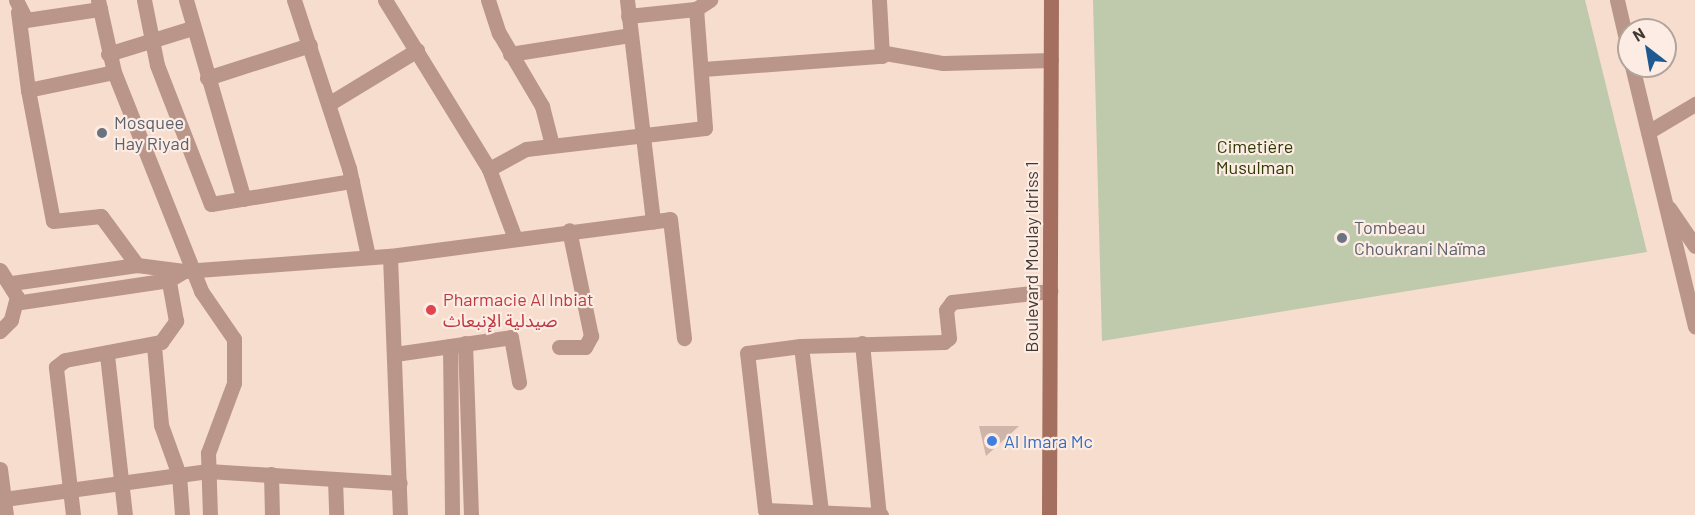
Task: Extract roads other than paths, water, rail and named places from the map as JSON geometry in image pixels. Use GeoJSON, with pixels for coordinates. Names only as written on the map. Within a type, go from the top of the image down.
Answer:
{"type":"FeatureCollection","features":[{"type":"Feature","properties":{"kind":"main road","name":"Boulevard Moulay Idriss 1"},"geometry":{"type":"LineString","coordinates":[[1048,515],[1051,0]]}},
{"type":"Feature","properties":{"kind":"street"},"geometry":{"type":"LineString","coordinates":[[144,0],[149,38],[212,204],[352,181]]}},
{"type":"Feature","properties":{"kind":"street"},"geometry":{"type":"LineString","coordinates":[[186,0],[192,28],[244,199]]}},
{"type":"Feature","properties":{"kind":"street"},"geometry":{"type":"LineString","coordinates":[[294,0],[330,103],[352,181],[368,256]]}},
{"type":"Feature","properties":{"kind":"street"},"geometry":{"type":"LineString","coordinates":[[385,0],[489,169],[514,236]]}},
{"type":"Feature","properties":{"kind":"street"},"geometry":{"type":"LineString","coordinates":[[488,0],[510,54],[542,106],[552,145]]}},
{"type":"Feature","properties":{"kind":"street"},"geometry":{"type":"LineString","coordinates":[[627,0],[653,221]]}},
{"type":"Feature","properties":{"kind":"street"},"geometry":{"type":"LineString","coordinates":[[628,16],[696,9],[711,0]]}},
{"type":"Feature","properties":{"kind":"street"},"geometry":{"type":"LineString","coordinates":[[879,0],[885,53]]}},
{"type":"Feature","properties":{"kind":"street"},"geometry":{"type":"LineString","coordinates":[[1617,0],[1621,18]]}},
{"type":"Feature","properties":{"kind":"street"},"geometry":{"type":"LineString","coordinates":[[17,6],[33,21],[99,5],[108,54],[114,72],[189,270],[234,339],[238,367],[225,418],[208,453],[210,515]]}},
{"type":"Feature","properties":{"kind":"street"},"geometry":{"type":"LineString","coordinates":[[17,6],[28,90],[53,221],[101,216],[137,265]]}},
{"type":"Feature","properties":{"kind":"street"},"geometry":{"type":"LineString","coordinates":[[489,169],[510,154],[552,145],[705,128],[703,69],[696,9]]}},
{"type":"Feature","properties":{"kind":"street"},"geometry":{"type":"LineString","coordinates":[[108,54],[149,38],[192,28]]}},
{"type":"Feature","properties":{"kind":"street"},"geometry":{"type":"LineString","coordinates":[[510,54],[630,35]]}},
{"type":"Feature","properties":{"kind":"street"},"geometry":{"type":"LineString","coordinates":[[207,78],[310,45]]}},
{"type":"Feature","properties":{"kind":"street"},"geometry":{"type":"LineString","coordinates":[[330,103],[417,50]]}},
{"type":"Feature","properties":{"kind":"street"},"geometry":{"type":"LineString","coordinates":[[703,69],[885,53],[943,63],[1051,60]]}},
{"type":"Feature","properties":{"kind":"street"},"geometry":{"type":"LineString","coordinates":[[28,90],[114,72]]}},
{"type":"Feature","properties":{"kind":"street"},"geometry":{"type":"LineString","coordinates":[[1635,78],[1695,326]]}},
{"type":"Feature","properties":{"kind":"street"},"geometry":{"type":"LineString","coordinates":[[1648,132],[1695,104]]}},
{"type":"Feature","properties":{"kind":"street"},"geometry":{"type":"LineString","coordinates":[[1664,201],[1695,246]]}},
{"type":"Feature","properties":{"kind":"street"},"geometry":{"type":"LineString","coordinates":[[16,303],[189,270],[390,256],[514,236],[670,219],[684,338]]}},
{"type":"Feature","properties":{"kind":"street"},"geometry":{"type":"LineString","coordinates":[[559,347],[585,347],[591,336],[569,230]]}},
{"type":"Feature","properties":{"kind":"street"},"geometry":{"type":"LineString","coordinates":[[390,256],[400,515]]}},
{"type":"Feature","properties":{"kind":"street"},"geometry":{"type":"LineString","coordinates":[[12,283],[137,265],[168,274]]}},
{"type":"Feature","properties":{"kind":"street"},"geometry":{"type":"LineString","coordinates":[[0,270],[12,283],[16,303],[11,320],[0,332]]}},
{"type":"Feature","properties":{"kind":"street"},"geometry":{"type":"LineString","coordinates":[[73,515],[56,367],[65,360],[154,346],[176,321],[168,274]]}},
{"type":"Feature","properties":{"kind":"street"},"geometry":{"type":"LineString","coordinates":[[862,344],[880,515],[765,510],[747,353],[801,346],[862,344],[944,342],[949,338],[946,310],[952,302],[1050,291]]}},
{"type":"Feature","properties":{"kind":"street"},"geometry":{"type":"LineString","coordinates":[[395,354],[465,343],[513,339],[519,382]]}},
{"type":"Feature","properties":{"kind":"street"},"geometry":{"type":"LineString","coordinates":[[465,343],[471,515]]}},
{"type":"Feature","properties":{"kind":"street"},"geometry":{"type":"LineString","coordinates":[[154,346],[161,425],[178,475],[182,515]]}},
{"type":"Feature","properties":{"kind":"street"},"geometry":{"type":"LineString","coordinates":[[450,346],[452,515]]}},
{"type":"Feature","properties":{"kind":"street"},"geometry":{"type":"LineString","coordinates":[[801,346],[821,511]]}},
{"type":"Feature","properties":{"kind":"street"},"geometry":{"type":"LineString","coordinates":[[107,355],[125,515]]}},
{"type":"Feature","properties":{"kind":"street"},"geometry":{"type":"LineString","coordinates":[[452,448],[469,447]]}},
{"type":"Feature","properties":{"kind":"street"},"geometry":{"type":"LineString","coordinates":[[0,469],[6,515]]}},
{"type":"Feature","properties":{"kind":"street"},"geometry":{"type":"LineString","coordinates":[[4,499],[208,471],[400,483]]}},
{"type":"Feature","properties":{"kind":"street"},"geometry":{"type":"LineString","coordinates":[[271,474],[272,515]]}},
{"type":"Feature","properties":{"kind":"street"},"geometry":{"type":"LineString","coordinates":[[335,479],[336,515]]}},
{"type":"Feature","properties":{"kind":"place","name":"Mosquee Hay Riyad"},"geometry":{"type":"Point","coordinates":[102,133]}},
{"type":"Feature","properties":{"kind":"place","name":"Tombeau Choukrani Naïma"},"geometry":{"type":"Point","coordinates":[1342,238]}},
{"type":"Feature","properties":{"kind":"place","name":"Pharmacie Al Inbiat صيدلية الإنبعاث"},"geometry":{"type":"Point","coordinates":[431,310]}},
{"type":"Feature","properties":{"kind":"place","name":"Al Imara Mc"},"geometry":{"type":"Point","coordinates":[992,441]}},
{"type":"Feature","properties":{"kind":"park label","name":"Cimetière Musulman"},"geometry":{"type":"Point","coordinates":[1255,157]}}]}
